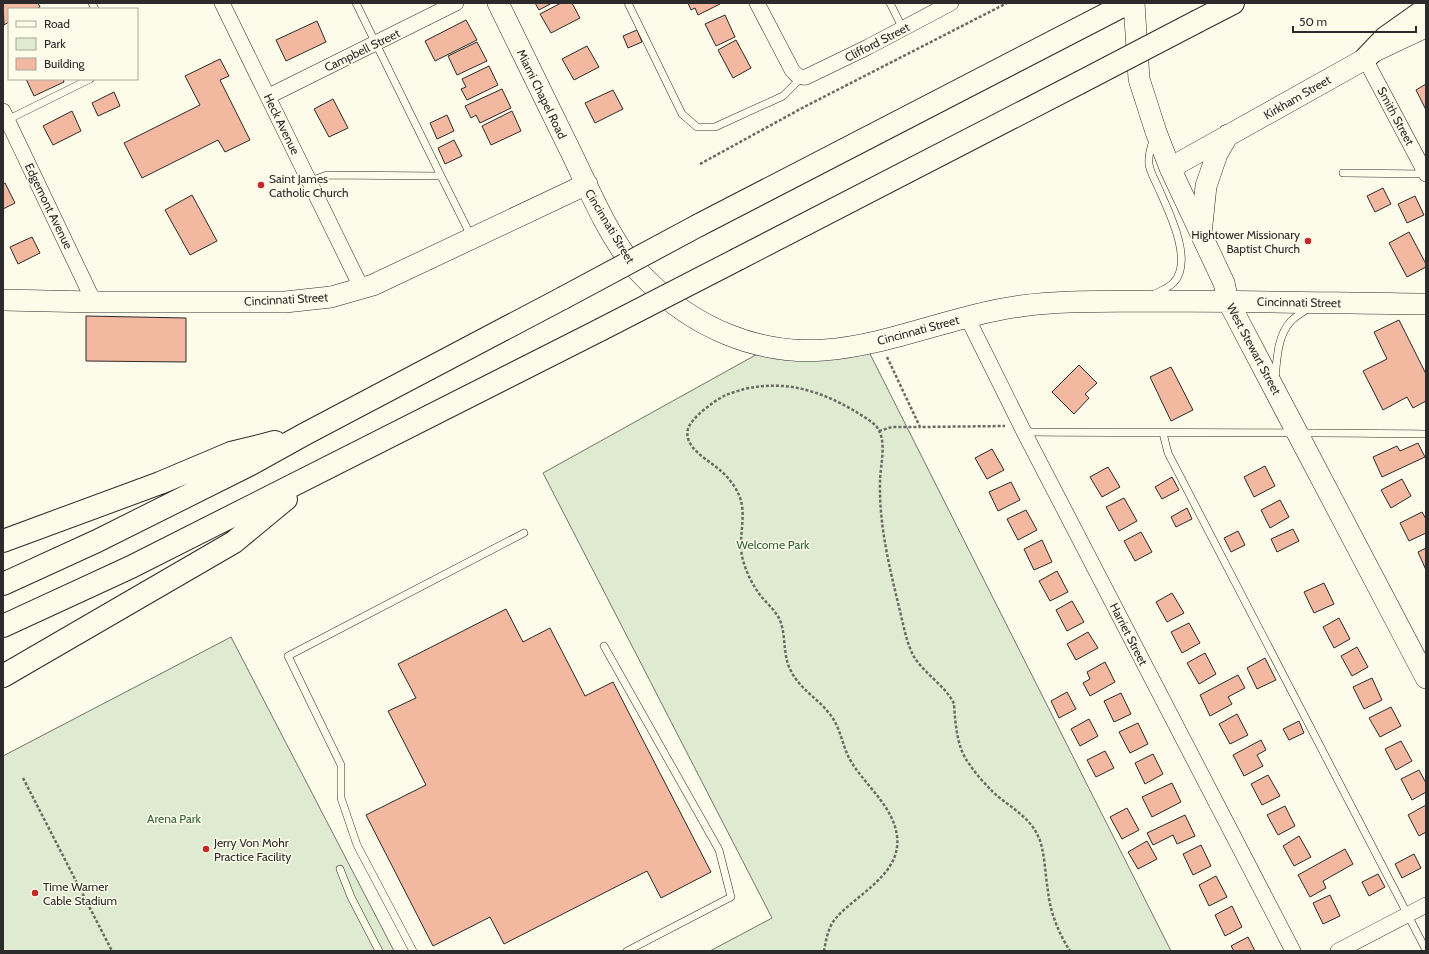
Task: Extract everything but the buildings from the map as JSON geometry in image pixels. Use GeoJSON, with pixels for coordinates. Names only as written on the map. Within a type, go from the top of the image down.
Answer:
{"type":"FeatureCollection","features":[{"type":"Feature","properties":{"kind":"highway"},"geometry":{"type":"LineString","coordinates":[[3,584],[34,571],[251,464],[699,225],[1128,3]]}},
{"type":"Feature","properties":{"kind":"highway"},"geometry":{"type":"LineString","coordinates":[[3,626],[131,567],[316,474],[600,330],[1233,3]]}},
{"type":"Feature","properties":{"kind":"highway"},"geometry":{"type":"LineString","coordinates":[[1365,59],[1385,38],[1426,9]]}},
{"type":"Feature","properties":{"kind":"highway"},"geometry":{"type":"LineString","coordinates":[[3,541],[160,483],[231,453],[305,434]]}},
{"type":"Feature","properties":{"kind":"highway"},"geometry":{"type":"LineString","coordinates":[[3,676],[234,542],[316,474]]}},
{"type":"Feature","properties":{"kind":"street","name":"Heck Avenue"},"geometry":{"type":"LineString","coordinates":[[222,3],[269,96],[362,289]]}},
{"type":"Feature","properties":{"kind":"street","name":"Campbell Street"},"geometry":{"type":"LineString","coordinates":[[269,96],[456,3]]}},
{"type":"Feature","properties":{"kind":"street","name":"Miami Chapel Road"},"geometry":{"type":"LineString","coordinates":[[498,3],[587,184]]}},
{"type":"Feature","properties":{"kind":"street"},"geometry":{"type":"LineString","coordinates":[[757,3],[792,70],[801,78]]}},
{"type":"Feature","properties":{"kind":"street","name":"Clifford Street"},"geometry":{"type":"LineString","coordinates":[[801,78],[806,77],[903,29],[951,3]]}},
{"type":"Feature","properties":{"kind":"street","name":"West Stewart Street"},"geometry":{"type":"LineString","coordinates":[[1134,3],[1138,79],[1170,168],[1224,283],[1228,301],[1426,678]]}},
{"type":"Feature","properties":{"kind":"street","name":"Kirkham Street"},"geometry":{"type":"LineString","coordinates":[[1170,168],[1365,59],[1426,30]]}},
{"type":"Feature","properties":{"kind":"street","name":"Smith Street"},"geometry":{"type":"LineString","coordinates":[[1365,59],[1426,174]]}},
{"type":"Feature","properties":{"kind":"street","name":"Edgemont Avenue"},"geometry":{"type":"LineString","coordinates":[[5,115],[94,302]]}},
{"type":"Feature","properties":{"kind":"street"},"geometry":{"type":"LineString","coordinates":[[1201,235],[1206,186],[1217,154],[1228,135]]}},
{"type":"Feature","properties":{"kind":"street","name":"Cincinnati Street"},"geometry":{"type":"LineString","coordinates":[[3,300],[94,302],[305,301],[330,297],[373,285],[587,184],[602,215],[632,265],[662,296],[694,318],[720,332],[748,342],[776,348],[822,350],[855,347],[966,317],[1008,308],[1040,304],[1228,301],[1426,304]]}},
{"type":"Feature","properties":{"kind":"street","name":"Harriet Street"},"geometry":{"type":"LineString","coordinates":[[966,317],[1293,951]]}},
{"type":"Feature","properties":{"kind":"street"},"geometry":{"type":"LineString","coordinates":[[1338,951],[1426,905]]}},
{"type":"Feature","properties":{"kind":"lane"},"geometry":{"type":"LineString","coordinates":[[356,3],[472,239]]}},
{"type":"Feature","properties":{"kind":"lane"},"geometry":{"type":"LineString","coordinates":[[628,3],[682,114],[697,127],[714,127],[783,96],[801,78]]}},
{"type":"Feature","properties":{"kind":"lane"},"geometry":{"type":"LineString","coordinates":[[890,3],[903,29]]}},
{"type":"Feature","properties":{"kind":"lane"},"geometry":{"type":"LineString","coordinates":[[5,115],[88,80]]}},
{"type":"Feature","properties":{"kind":"lane"},"geometry":{"type":"LineString","coordinates":[[1141,302],[1167,288],[1175,281],[1182,265],[1176,228],[1149,165],[1150,148],[1156,132]]}},
{"type":"Feature","properties":{"kind":"lane"},"geometry":{"type":"LineString","coordinates":[[1343,173],[1426,174]]}},
{"type":"Feature","properties":{"kind":"lane"},"geometry":{"type":"LineString","coordinates":[[310,181],[327,175],[441,176]]}},
{"type":"Feature","properties":{"kind":"lane"},"geometry":{"type":"LineString","coordinates":[[1274,387],[1279,346],[1287,326],[1295,318],[1318,302]]}},
{"type":"Feature","properties":{"kind":"lane"},"geometry":{"type":"LineString","coordinates":[[1024,432],[1297,432],[1426,434]]}},
{"type":"Feature","properties":{"kind":"lane"},"geometry":{"type":"LineString","coordinates":[[1163,433],[1168,453],[1426,950]]}},
{"type":"Feature","properties":{"kind":"lane"},"geometry":{"type":"LineString","coordinates":[[413,951],[357,845],[341,798],[341,765],[288,656],[524,533]]}},
{"type":"Feature","properties":{"kind":"lane"},"geometry":{"type":"LineString","coordinates":[[604,646],[720,850],[731,897],[627,951]]}},
{"type":"Feature","properties":{"kind":"lane"},"geometry":{"type":"LineString","coordinates":[[340,869],[379,951]]}},
{"type":"Feature","properties":{"kind":"path"},"geometry":{"type":"LineString","coordinates":[[700,164],[804,106],[1007,3]]}},
{"type":"Feature","properties":{"kind":"path"},"geometry":{"type":"LineString","coordinates":[[879,340],[920,427]]}},
{"type":"Feature","properties":{"kind":"path"},"geometry":{"type":"LineString","coordinates":[[824,951],[827,934],[834,920],[877,882],[892,863],[897,850],[897,836],[893,819],[849,757],[838,728],[829,712],[798,683],[791,672],[787,663],[781,624],[776,613],[758,593],[747,572],[741,553],[742,503],[738,492],[723,472],[693,448],[688,438],[687,430],[693,420],[724,396],[746,389],[778,385],[797,387],[840,403],[863,416],[879,431],[882,440],[880,483],[881,519],[889,564],[912,654],[949,696],[954,705],[960,746],[967,762],[992,792],[1032,826],[1040,840],[1048,898],[1055,921],[1070,951]]}},
{"type":"Feature","properties":{"kind":"path"},"geometry":{"type":"LineString","coordinates":[[879,431],[892,427],[1006,426],[1024,432]]}},
{"type":"Feature","properties":{"kind":"path"},"geometry":{"type":"LineString","coordinates":[[23,778],[112,951]]}},
{"type":"Feature","properties":{"kind":"green space","name":"Welcome Park"},"geometry":{"type":"Polygon","coordinates":[[[865,344],[1171,951],[710,951],[772,918],[543,473],[770,347],[865,344]]]}},
{"type":"Feature","properties":{"kind":"green space","name":"Arena Park"},"geometry":{"type":"Polygon","coordinates":[[[231,637],[394,951],[3,951],[3,756],[231,637]]]}},
{"type":"Feature","properties":{"kind":"place","name":"Saint James Catholic Church"},"geometry":{"type":"Point","coordinates":[261,185]}},
{"type":"Feature","properties":{"kind":"place","name":"Hightower Missionary Baptist Church"},"geometry":{"type":"Point","coordinates":[1308,241]}},
{"type":"Feature","properties":{"kind":"place","name":"Jerry Von Mohr Practice Facility"},"geometry":{"type":"Point","coordinates":[206,849]}},
{"type":"Feature","properties":{"kind":"place","name":"Time Warner Cable Stadium"},"geometry":{"type":"Point","coordinates":[35,893]}}]}
